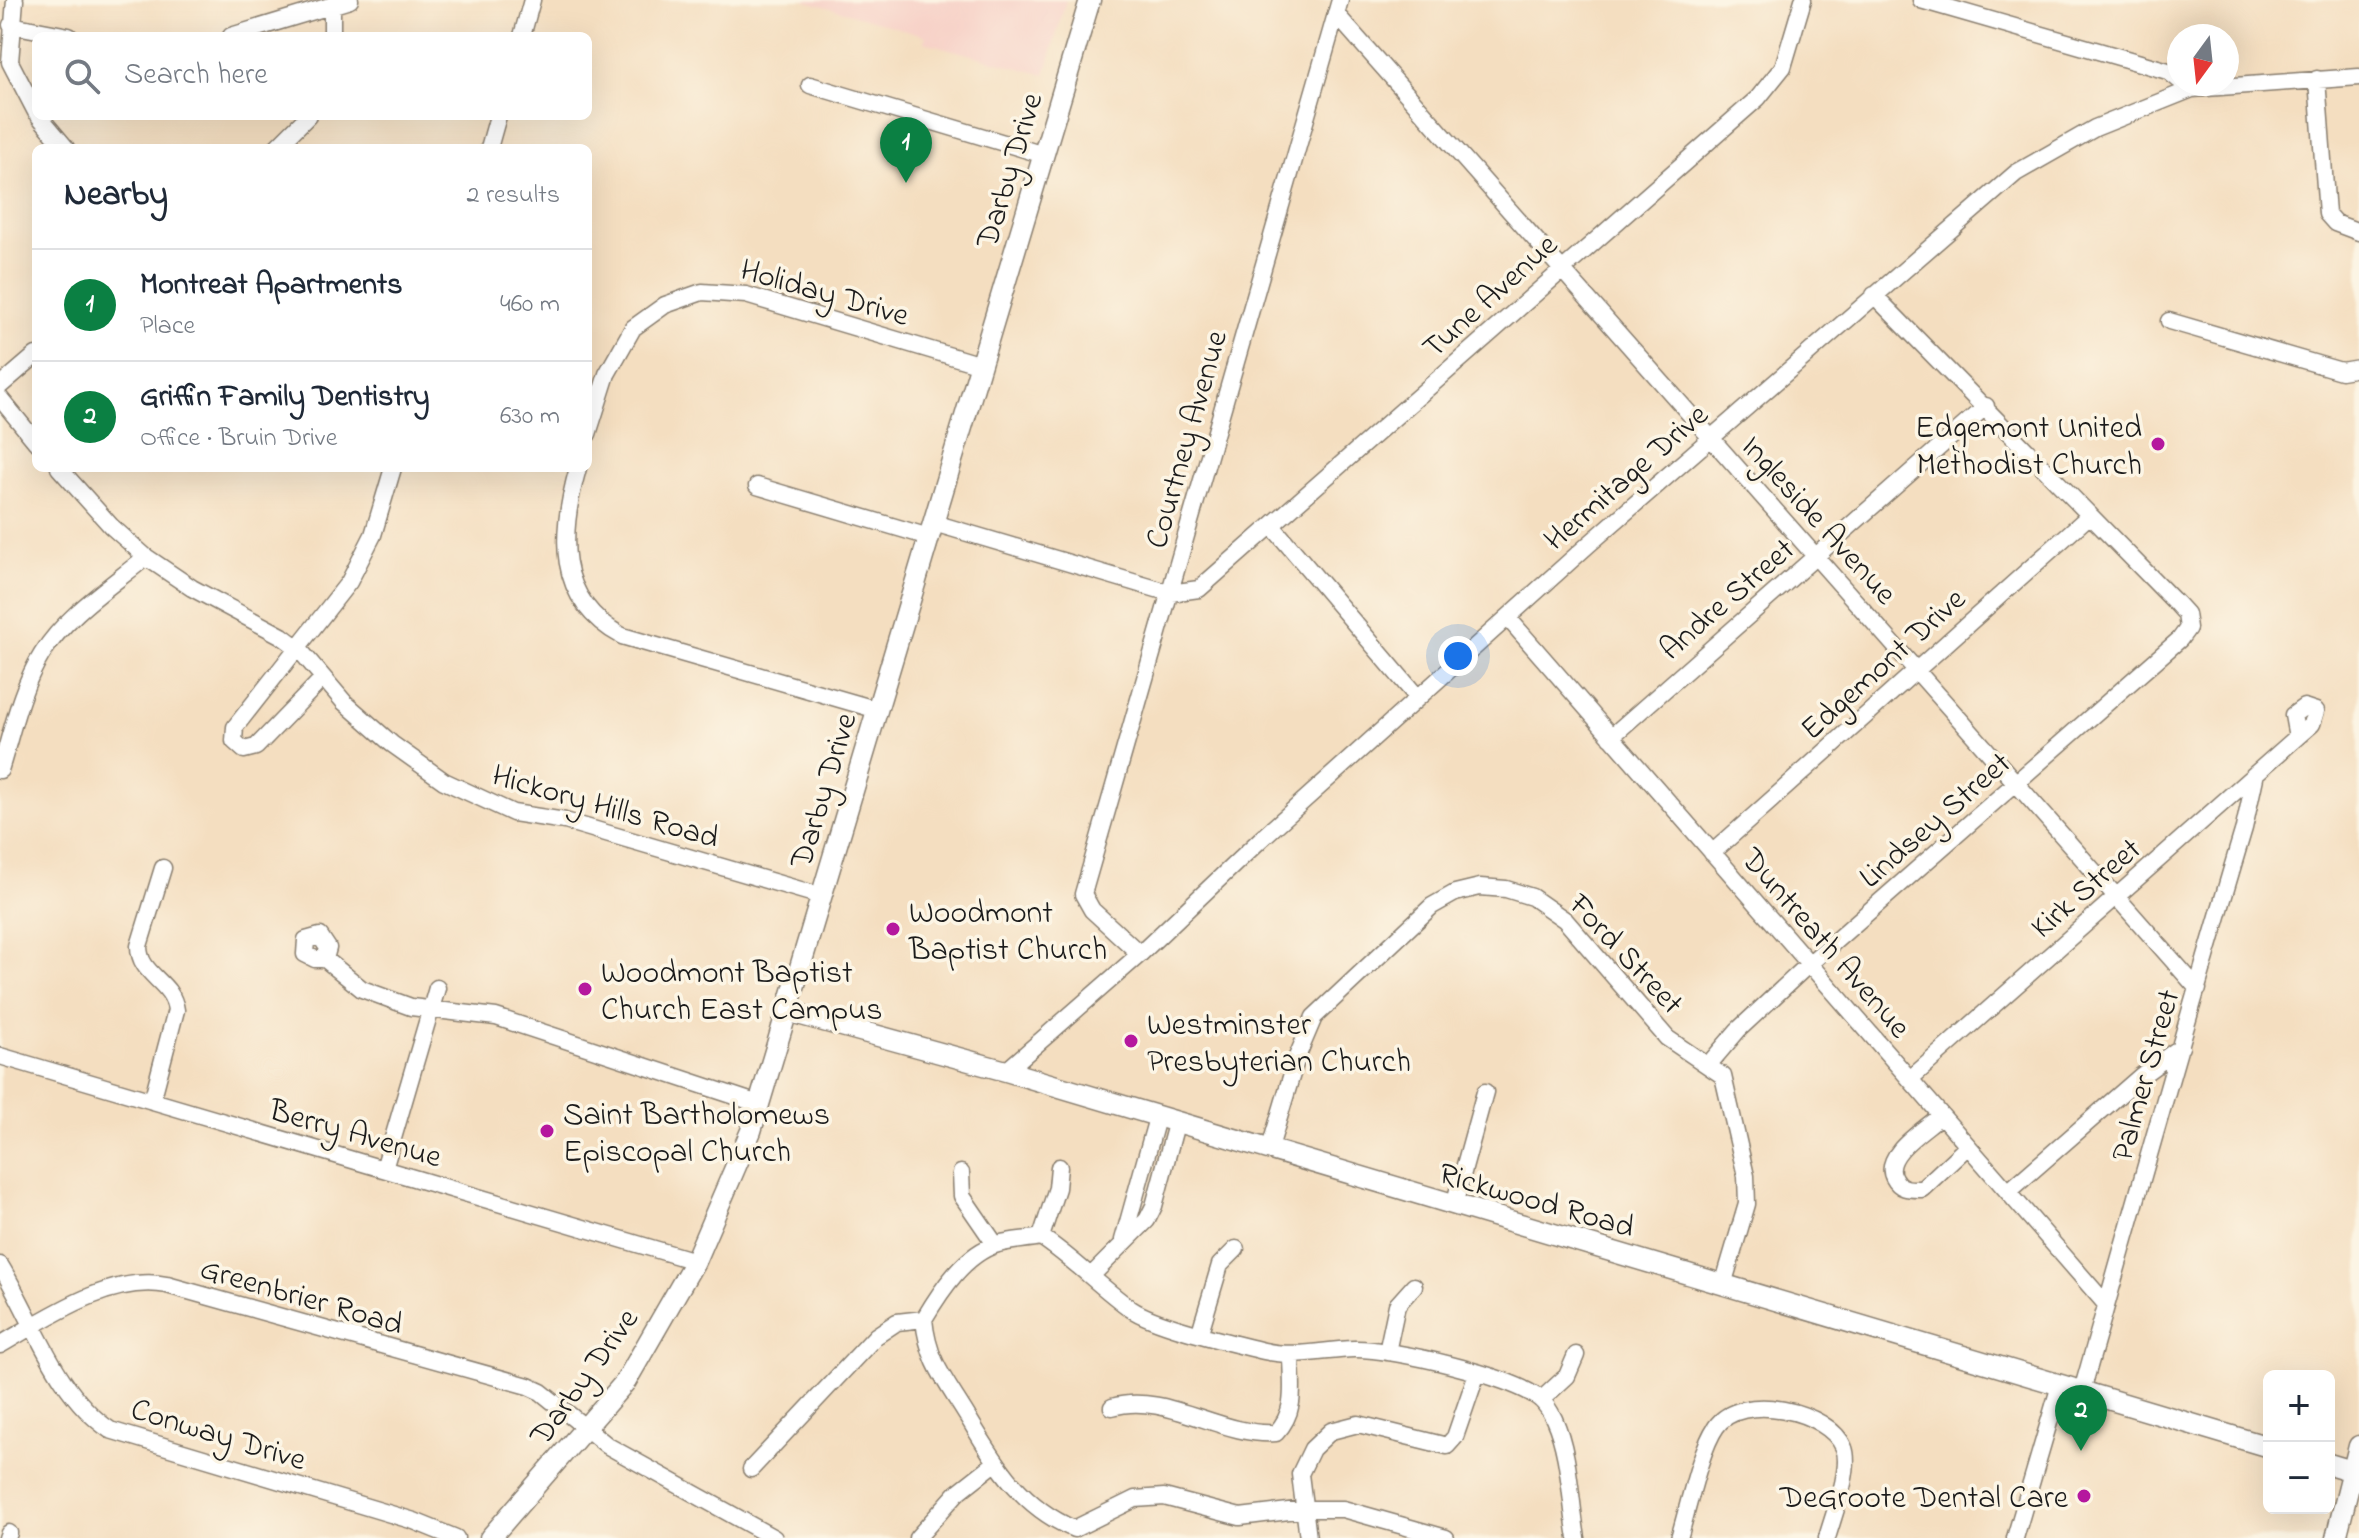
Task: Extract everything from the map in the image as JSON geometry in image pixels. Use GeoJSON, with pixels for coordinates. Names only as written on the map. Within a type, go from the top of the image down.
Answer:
{"type":"FeatureCollection","features":[{"type":"Feature","properties":{"kind":"main road","name":"Darby Drive"},"geometry":{"type":"LineString","coordinates":[[490,1538],[626,1381],[695,1261],[759,1104],[1090,0]]}},
{"type":"Feature","properties":{"kind":"main road","name":"Rickwood Road"},"geometry":{"type":"LineString","coordinates":[[787,1011],[1006,1071],[2263,1445]]}},
{"type":"Feature","properties":{"kind":"main road"},"geometry":{"type":"LineString","coordinates":[[2336,1538],[2356,1472],[2359,1446]]}},
{"type":"Feature","properties":{"kind":"main road"},"geometry":{"type":"LineString","coordinates":[[2335,1466],[2356,1472]]}},
{"type":"Feature","properties":{"kind":"street"},"geometry":{"type":"LineString","coordinates":[[15,0],[9,50],[14,75],[32,106]]}},
{"type":"Feature","properties":{"kind":"street"},"geometry":{"type":"LineString","coordinates":[[244,32],[350,0]]}},
{"type":"Feature","properties":{"kind":"street"},"geometry":{"type":"LineString","coordinates":[[523,32],[532,0]]}},
{"type":"Feature","properties":{"kind":"street","name":"Tune Avenue"},"geometry":{"type":"LineString","coordinates":[[1170,593],[1199,589],[1273,527],[1560,268],[1767,89],[1783,67],[1803,0]]}},
{"type":"Feature","properties":{"kind":"street"},"geometry":{"type":"LineString","coordinates":[[1921,0],[2167,71]]}},
{"type":"Feature","properties":{"kind":"street"},"geometry":{"type":"LineString","coordinates":[[332,5],[332,32]]}},
{"type":"Feature","properties":{"kind":"street","name":"Ingleside Avenue"},"geometry":{"type":"LineString","coordinates":[[1338,7],[1560,268],[2198,989]]}},
{"type":"Feature","properties":{"kind":"street","name":"Courtney Avenue"},"geometry":{"type":"LineString","coordinates":[[1140,954],[1092,910],[1083,894],[1338,7]]}},
{"type":"Feature","properties":{"kind":"street"},"geometry":{"type":"LineString","coordinates":[[11,25],[48,32]]}},
{"type":"Feature","properties":{"kind":"street","name":"Hermitage Drive"},"geometry":{"type":"LineString","coordinates":[[2239,82],[2359,77]]}},
{"type":"Feature","properties":{"kind":"street"},"geometry":{"type":"LineString","coordinates":[[2317,79],[2327,214],[2335,223],[2359,232]]}},
{"type":"Feature","properties":{"kind":"street"},"geometry":{"type":"LineString","coordinates":[[810,85],[1044,155]]}},
{"type":"Feature","properties":{"kind":"street","name":"Hermitage Drive"},"geometry":{"type":"LineString","coordinates":[[1006,1071],[1140,954],[1261,839],[1710,437],[2016,173],[2095,128],[2167,93]]}},
{"type":"Feature","properties":{"kind":"street"},"geometry":{"type":"LineString","coordinates":[[42,120],[63,144]]}},
{"type":"Feature","properties":{"kind":"street"},"geometry":{"type":"LineString","coordinates":[[280,144],[304,120]]}},
{"type":"Feature","properties":{"kind":"street"},"geometry":{"type":"LineString","coordinates":[[490,144],[497,120]]}},
{"type":"Feature","properties":{"kind":"street","name":"Holiday Drive"},"geometry":{"type":"LineString","coordinates":[[592,421],[607,374],[633,328],[665,305],[702,292],[746,295],[981,365]]}},
{"type":"Feature","properties":{"kind":"street"},"geometry":{"type":"LineString","coordinates":[[1874,295],[2090,515]]}},
{"type":"Feature","properties":{"kind":"street"},"geometry":{"type":"LineString","coordinates":[[2169,321],[2341,371],[2359,368]]}},
{"type":"Feature","properties":{"kind":"street"},"geometry":{"type":"LineString","coordinates":[[0,386],[32,358]]}},
{"type":"Feature","properties":{"kind":"street"},"geometry":{"type":"LineString","coordinates":[[0,398],[32,437]]}},
{"type":"Feature","properties":{"kind":"street","name":"Andre Street"},"geometry":{"type":"LineString","coordinates":[[1611,737],[1986,406]]}},
{"type":"Feature","properties":{"kind":"street","name":"Hickory Hills Road"},"geometry":{"type":"LineString","coordinates":[[63,472],[111,526],[146,557],[298,648],[323,678],[411,760],[477,799],[513,813],[565,821],[821,896]]}},
{"type":"Feature","properties":{"kind":"street"},"geometry":{"type":"LineString","coordinates":[[323,678],[256,747],[244,750],[234,741],[235,727],[349,582],[373,535],[392,472]]}},
{"type":"Feature","properties":{"kind":"street"},"geometry":{"type":"LineString","coordinates":[[577,472],[567,512],[565,552],[575,589],[610,629],[622,636],[878,710]]}},
{"type":"Feature","properties":{"kind":"street"},"geometry":{"type":"LineString","coordinates":[[757,486],[1170,593]]}},
{"type":"Feature","properties":{"kind":"street","name":"Lindsey Street"},"geometry":{"type":"LineString","coordinates":[[1709,1064],[1738,1030],[1809,964],[2180,639],[2188,628],[2186,614],[2090,515]]}},
{"type":"Feature","properties":{"kind":"street","name":"Edgemont Drive"},"geometry":{"type":"LineString","coordinates":[[1712,853],[2090,515]]}},
{"type":"Feature","properties":{"kind":"street"},"geometry":{"type":"LineString","coordinates":[[1273,527],[1418,698]]}},
{"type":"Feature","properties":{"kind":"street"},"geometry":{"type":"LineString","coordinates":[[0,770],[26,686],[44,651],[70,622],[146,557]]}},
{"type":"Feature","properties":{"kind":"street","name":"Duntreath Avenue"},"geometry":{"type":"LineString","coordinates":[[1508,618],[2104,1302]]}},
{"type":"Feature","properties":{"kind":"street","name":"Kirk Street"},"geometry":{"type":"LineString","coordinates":[[1910,1079],[2297,737]]}},
{"type":"Feature","properties":{"kind":"street","name":"Palmer Street"},"geometry":{"type":"LineString","coordinates":[[2082,1391],[2104,1302],[2244,828],[2256,773]]}},
{"type":"Feature","properties":{"kind":"street"},"geometry":{"type":"LineString","coordinates":[[152,1101],[176,1010],[174,997],[167,986],[146,970],[139,959],[139,946],[163,868]]}},
{"type":"Feature","properties":{"kind":"street","name":"Ford Street"},"geometry":{"type":"LineString","coordinates":[[1269,1151],[1301,1043],[1314,1017],[1432,906],[1455,893],[1480,887],[1506,889],[1532,897],[1565,920],[1667,1038],[1723,1076],[1746,1176],[1747,1204],[1723,1285]]}},
{"type":"Feature","properties":{"kind":"street"},"geometry":{"type":"LineString","coordinates":[[325,959],[362,989],[430,1012],[496,1017],[759,1104]]}},
{"type":"Feature","properties":{"kind":"street"},"geometry":{"type":"LineString","coordinates":[[384,1169],[437,988]]}},
{"type":"Feature","properties":{"kind":"street"},"geometry":{"type":"LineString","coordinates":[[2008,1192],[2141,1076],[2181,1047]]}},
{"type":"Feature","properties":{"kind":"street","name":"Berry Avenue"},"geometry":{"type":"LineString","coordinates":[[0,1056],[695,1261]]}},
{"type":"Feature","properties":{"kind":"street"},"geometry":{"type":"LineString","coordinates":[[1454,1205],[1485,1092]]}},
{"type":"Feature","properties":{"kind":"street"},"geometry":{"type":"LineString","coordinates":[[1941,1115],[1895,1156],[1890,1168],[1895,1181],[1906,1190],[1922,1189],[1968,1146]]}},
{"type":"Feature","properties":{"kind":"street"},"geometry":{"type":"LineString","coordinates":[[1092,1275],[1123,1241],[1167,1121]]}},
{"type":"Feature","properties":{"kind":"street"},"geometry":{"type":"LineString","coordinates":[[1041,1237],[1057,1188],[1059,1167]]}},
{"type":"Feature","properties":{"kind":"street"},"geometry":{"type":"LineString","coordinates":[[961,1173],[962,1196],[995,1244]]}},
{"type":"Feature","properties":{"kind":"street"},"geometry":{"type":"LineString","coordinates":[[1446,1538],[1343,1509],[1305,1509],[1240,1517],[1164,1497],[1135,1499],[1075,1533],[1037,1509],[994,1464],[933,1365],[924,1319],[942,1289],[971,1261],[995,1244],[1041,1237],[1132,1309],[1156,1322],[1266,1352],[1291,1354],[1356,1349],[1387,1352],[1477,1373],[1516,1386],[1541,1400],[1553,1417],[1562,1440],[1577,1538]]}},
{"type":"Feature","properties":{"kind":"street"},"geometry":{"type":"LineString","coordinates":[[1200,1332],[1220,1265],[1236,1249]]}},
{"type":"Feature","properties":{"kind":"street","name":"Conway Drive"},"geometry":{"type":"LineString","coordinates":[[0,1265],[79,1405],[110,1430],[414,1521],[456,1538]]}},
{"type":"Feature","properties":{"kind":"street","name":"Greenbrier Road"},"geometry":{"type":"LineString","coordinates":[[0,1345],[33,1324],[128,1283],[167,1285],[528,1386],[541,1392],[608,1446],[774,1538]]}},
{"type":"Feature","properties":{"kind":"street"},"geometry":{"type":"LineString","coordinates":[[1387,1352],[1397,1305],[1414,1286]]}},
{"type":"Feature","properties":{"kind":"street"},"geometry":{"type":"LineString","coordinates":[[751,1469],[876,1336],[897,1322],[924,1319]]}},
{"type":"Feature","properties":{"kind":"street"},"geometry":{"type":"LineString","coordinates":[[1112,1407],[1134,1400],[1252,1435],[1276,1433],[1292,1409],[1291,1354]]}},
{"type":"Feature","properties":{"kind":"street"},"geometry":{"type":"LineString","coordinates":[[1541,1400],[1567,1376],[1576,1355]]}},
{"type":"Feature","properties":{"kind":"street"},"geometry":{"type":"LineString","coordinates":[[1308,1538],[1300,1474],[1312,1449],[1331,1431],[1358,1424],[1447,1446],[1455,1437],[1477,1373]]}},
{"type":"Feature","properties":{"kind":"street"},"geometry":{"type":"LineString","coordinates":[[2015,1538],[2060,1385]]}},
{"type":"Feature","properties":{"kind":"street"},"geometry":{"type":"LineString","coordinates":[[1679,1538],[1716,1425],[1738,1408],[1764,1407],[1801,1415],[1827,1427],[1844,1448],[1845,1476],[1827,1538]]}},
{"type":"Feature","properties":{"kind":"street"},"geometry":{"type":"LineString","coordinates":[[917,1538],[957,1493],[994,1464]]}},
{"type":"Feature","properties":{"kind":"shaded area"},"geometry":{"type":"Polygon","coordinates":[[[803,0],[1066,0],[1045,75],[924,42],[926,36],[803,0]]]}},
{"type":"Feature","properties":{"kind":"place","name":"Montreat Apartments"},"geometry":{"type":"Point","coordinates":[906,183]}},
{"type":"Feature","properties":{"kind":"place","name":"Edgemont United Methodist Church"},"geometry":{"type":"Point","coordinates":[2158,444]}},
{"type":"Feature","properties":{"kind":"place","name":"Woodmont Baptist Church"},"geometry":{"type":"Point","coordinates":[893,929]}},
{"type":"Feature","properties":{"kind":"place","name":"Woodmont Baptist Church East Campus"},"geometry":{"type":"Point","coordinates":[585,989]}},
{"type":"Feature","properties":{"kind":"place","name":"Westminster Presbyterian Church"},"geometry":{"type":"Point","coordinates":[1131,1041]}},
{"type":"Feature","properties":{"kind":"place","name":"Saint Bartholomews Episcopal Church"},"geometry":{"type":"Point","coordinates":[547,1131]}},
{"type":"Feature","properties":{"kind":"place","name":"Griffin Family Dentistry"},"geometry":{"type":"Point","coordinates":[2081,1451]}},
{"type":"Feature","properties":{"kind":"place","name":"DeGroote Dental Care"},"geometry":{"type":"Point","coordinates":[2084,1496]}}]}
